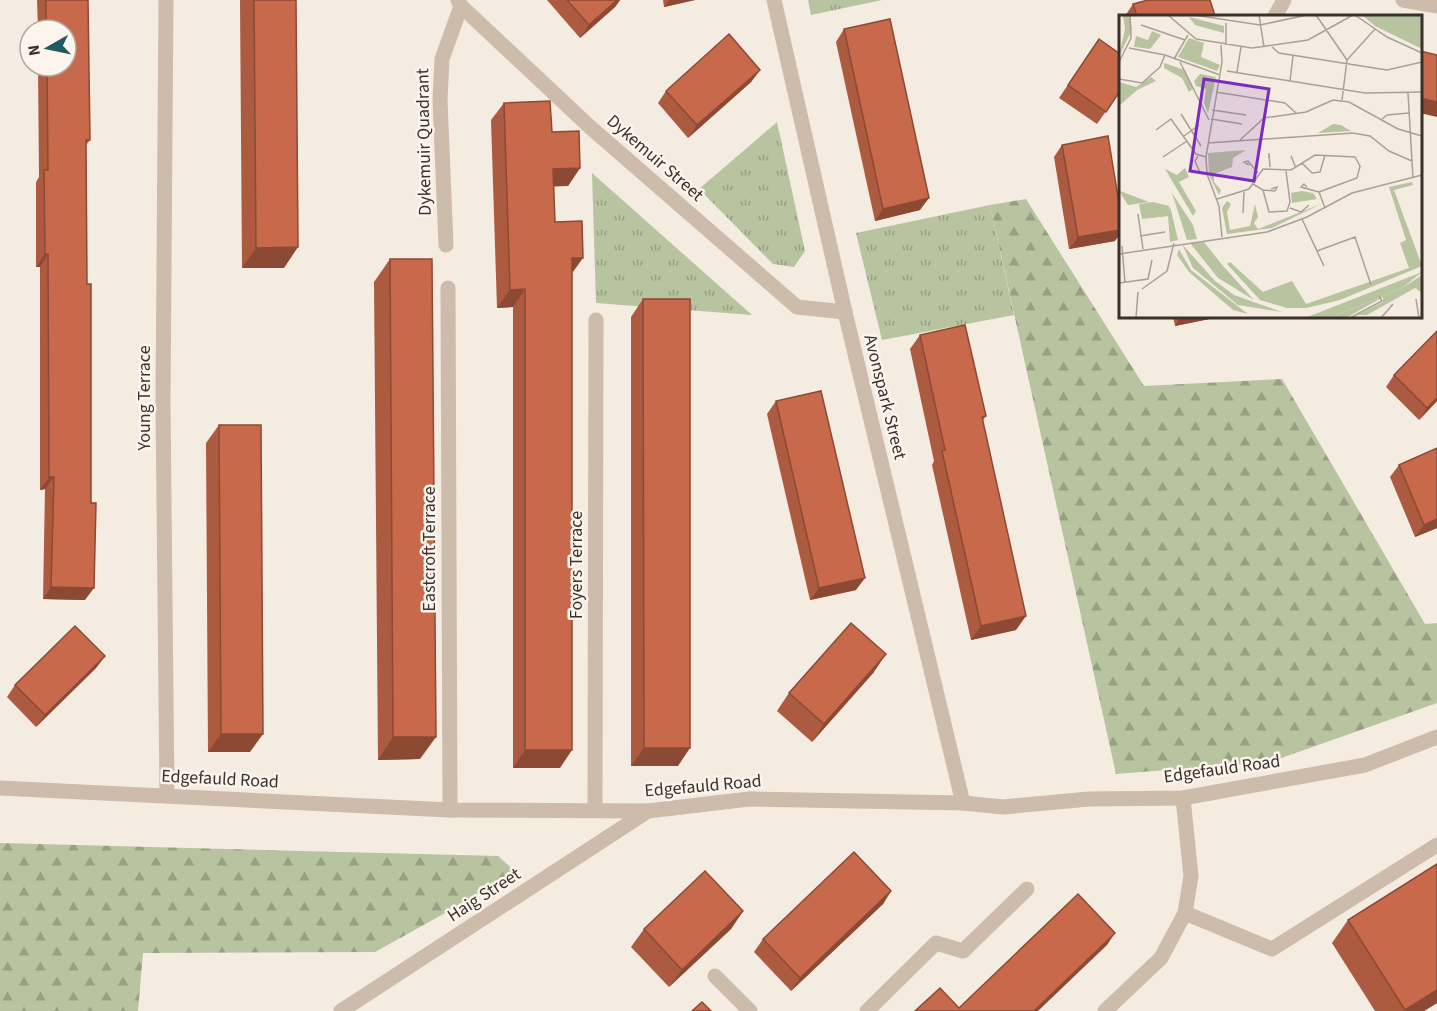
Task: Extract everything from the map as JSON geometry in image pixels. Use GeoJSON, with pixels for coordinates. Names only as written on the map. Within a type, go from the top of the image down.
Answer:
{"type":"FeatureCollection","features":[{"type":"Feature","properties":{"kind":"street","name":"Young Terrace"},"geometry":{"type":"LineString","coordinates":[[166,0],[163,402],[166,795]]}},
{"type":"Feature","properties":{"kind":"street","name":"Avonspark Street"},"geometry":{"type":"LineString","coordinates":[[774,0],[845,312],[963,803]]}},
{"type":"Feature","properties":{"kind":"street"},"geometry":{"type":"LineString","coordinates":[[1276,15],[1284,0]]}},
{"type":"Feature","properties":{"kind":"street"},"geometry":{"type":"LineString","coordinates":[[1403,0],[1437,6]]}},
{"type":"Feature","properties":{"kind":"street","name":"Dykemuir Street"},"geometry":{"type":"LineString","coordinates":[[460,3],[590,128],[797,306],[845,312]]}},
{"type":"Feature","properties":{"kind":"street","name":"Dykemuir Quadrant"},"geometry":{"type":"LineString","coordinates":[[446,244],[440,100],[441,59],[460,3]]}},
{"type":"Feature","properties":{"kind":"street","name":"Eastcroft Terrace"},"geometry":{"type":"LineString","coordinates":[[448,288],[450,810]]}},
{"type":"Feature","properties":{"kind":"street","name":"Foyers Terrace"},"geometry":{"type":"LineString","coordinates":[[595,810],[596,320]]}},
{"type":"Feature","properties":{"kind":"street","name":"Edgefauld Road"},"geometry":{"type":"LineString","coordinates":[[0,788],[450,810],[648,811],[749,799],[963,803],[1003,807],[1089,799],[1182,798],[1365,765],[1437,737]]}},
{"type":"Feature","properties":{"kind":"street"},"geometry":{"type":"LineString","coordinates":[[1105,1011],[1161,958],[1185,913],[1191,876],[1182,798]]}},
{"type":"Feature","properties":{"kind":"street","name":"Haig Street"},"geometry":{"type":"LineString","coordinates":[[340,1011],[648,811]]}},
{"type":"Feature","properties":{"kind":"street"},"geometry":{"type":"LineString","coordinates":[[1185,913],[1272,949],[1437,845]]}},
{"type":"Feature","properties":{"kind":"street"},"geometry":{"type":"LineString","coordinates":[[867,1011],[936,943],[963,951],[1027,889]]}},
{"type":"Feature","properties":{"kind":"street"},"geometry":{"type":"LineString","coordinates":[[715,976],[750,1011]]}},
{"type":"Feature","properties":{"kind":"green space"},"geometry":{"type":"Polygon","coordinates":[[[808,0],[882,0],[811,15],[808,0]]]}},
{"type":"Feature","properties":{"kind":"green space"},"geometry":{"type":"Polygon","coordinates":[[[777,122],[805,251],[794,267],[773,264],[699,189],[777,122]]]}},
{"type":"Feature","properties":{"kind":"green space"},"geometry":{"type":"Polygon","coordinates":[[[592,173],[752,315],[596,303],[592,173]]]}},
{"type":"Feature","properties":{"kind":"green space"},"geometry":{"type":"Polygon","coordinates":[[[1026,199],[1144,386],[1282,379],[1425,624],[1437,623],[1437,703],[1270,762],[1116,774],[990,205],[1026,199]]]}},
{"type":"Feature","properties":{"kind":"green space"},"geometry":{"type":"Polygon","coordinates":[[[990,205],[1014,315],[882,340],[856,233],[990,205]]]}},
{"type":"Feature","properties":{"kind":"green space"},"geometry":{"type":"Polygon","coordinates":[[[0,843],[498,856],[517,873],[375,952],[143,953],[138,1011],[0,1011],[0,843]]]}},
{"type":"Feature","properties":{"kind":"building"},"geometry":{"type":"Polygon","coordinates":[[[46,0],[88,0],[90,140],[86,140],[87,284],[91,284],[91,503],[96,503],[94,588],[51,587],[54,477],[49,477],[48,254],[45,254],[44,170],[48,170],[47,78],[78,78],[78,18],[46,18],[46,0]]]}},
{"type":"Feature","properties":{"kind":"building"},"geometry":{"type":"Polygon","coordinates":[[[254,0],[296,0],[298,247],[256,248],[254,0]]]}},
{"type":"Feature","properties":{"kind":"building"},"geometry":{"type":"Polygon","coordinates":[[[567,0],[617,0],[589,25],[567,0]]]}},
{"type":"Feature","properties":{"kind":"building"},"geometry":{"type":"Polygon","coordinates":[[[1148,0],[1210,0],[1215,15],[1137,15],[1133,4],[1148,0]]]}},
{"type":"Feature","properties":{"kind":"building"},"geometry":{"type":"Polygon","coordinates":[[[890,19],[929,198],[883,209],[844,29],[890,19]]]}},
{"type":"Feature","properties":{"kind":"building"},"geometry":{"type":"Polygon","coordinates":[[[729,34],[760,70],[697,125],[666,91],[729,34]]]}},
{"type":"Feature","properties":{"kind":"building"},"geometry":{"type":"Polygon","coordinates":[[[1099,39],[1119,53],[1119,92],[1106,112],[1068,85],[1099,39]]]}},
{"type":"Feature","properties":{"kind":"building"},"geometry":{"type":"Polygon","coordinates":[[[1422,51],[1437,55],[1437,102],[1422,98],[1422,51]]]}},
{"type":"Feature","properties":{"kind":"building"},"geometry":{"type":"Polygon","coordinates":[[[550,101],[552,132],[579,131],[580,168],[553,169],[555,222],[582,221],[583,258],[572,258],[572,750],[525,750],[525,289],[510,290],[504,103],[550,101]]]}},
{"type":"Feature","properties":{"kind":"building"},"geometry":{"type":"Polygon","coordinates":[[[1108,136],[1119,203],[1119,230],[1078,237],[1062,145],[1108,136]]]}},
{"type":"Feature","properties":{"kind":"building"},"geometry":{"type":"Polygon","coordinates":[[[390,259],[432,259],[436,737],[393,737],[390,259]]]}},
{"type":"Feature","properties":{"kind":"building"},"geometry":{"type":"Polygon","coordinates":[[[643,299],[690,299],[690,748],[644,748],[643,299]]]}},
{"type":"Feature","properties":{"kind":"building"},"geometry":{"type":"Polygon","coordinates":[[[965,325],[986,416],[982,417],[1026,616],[981,626],[942,451],[945,450],[920,335],[965,325]]]}},
{"type":"Feature","properties":{"kind":"building"},"geometry":{"type":"Polygon","coordinates":[[[1437,331],[1437,398],[1427,408],[1394,375],[1437,331]]]}},
{"type":"Feature","properties":{"kind":"building"},"geometry":{"type":"Polygon","coordinates":[[[821,391],[865,578],[819,588],[776,401],[821,391]]]}},
{"type":"Feature","properties":{"kind":"building"},"geometry":{"type":"Polygon","coordinates":[[[219,425],[261,425],[263,734],[221,734],[219,425]]]}},
{"type":"Feature","properties":{"kind":"building"},"geometry":{"type":"Polygon","coordinates":[[[1437,448],[1437,519],[1424,525],[1399,465],[1437,448]]]}},
{"type":"Feature","properties":{"kind":"building"},"geometry":{"type":"Polygon","coordinates":[[[851,623],[886,654],[824,724],[789,693],[851,623]]]}},
{"type":"Feature","properties":{"kind":"building"},"geometry":{"type":"Polygon","coordinates":[[[75,626],[105,656],[45,715],[15,685],[75,626]]]}},
{"type":"Feature","properties":{"kind":"building"},"geometry":{"type":"Polygon","coordinates":[[[854,852],[891,891],[800,978],[763,939],[854,852]]]}},
{"type":"Feature","properties":{"kind":"building"},"geometry":{"type":"Polygon","coordinates":[[[1437,864],[1437,990],[1405,1010],[1348,920],[1437,864]]]}},
{"type":"Feature","properties":{"kind":"building"},"geometry":{"type":"Polygon","coordinates":[[[705,871],[743,911],[682,970],[644,929],[705,871]]]}},
{"type":"Feature","properties":{"kind":"building"},"geometry":{"type":"Polygon","coordinates":[[[1078,894],[1115,933],[1034,1011],[915,1011],[940,988],[959,1008],[1078,894]]]}},
{"type":"Feature","properties":{"kind":"building"},"geometry":{"type":"Polygon","coordinates":[[[702,1002],[711,1011],[692,1011],[702,1002]]]}}]}
